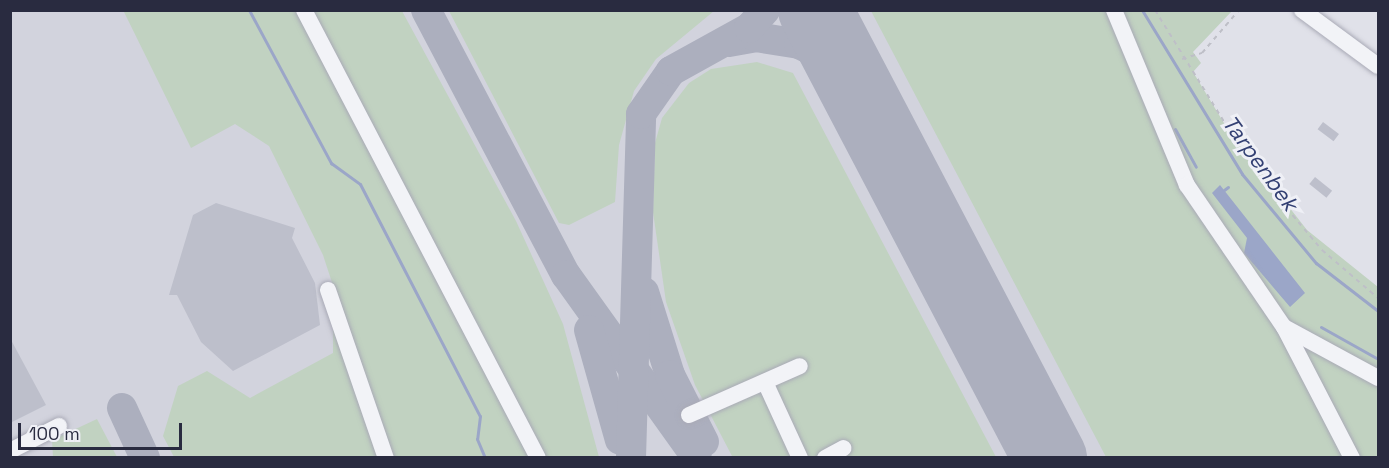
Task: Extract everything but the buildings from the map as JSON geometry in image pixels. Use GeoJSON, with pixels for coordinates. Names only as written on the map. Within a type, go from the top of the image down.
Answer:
{"type":"FeatureCollection","features":[{"type":"Feature","properties":{"kind":"street"},"geometry":{"type":"LineString","coordinates":[[304,10],[538,458]]}},
{"type":"Feature","properties":{"kind":"street"},"geometry":{"type":"LineString","coordinates":[[1114,10],[1187,185],[1284,327],[1352,458]]}},
{"type":"Feature","properties":{"kind":"street"},"geometry":{"type":"LineString","coordinates":[[1302,10],[1378,66]]}},
{"type":"Feature","properties":{"kind":"street"},"geometry":{"type":"LineString","coordinates":[[328,290],[386,458]]}},
{"type":"Feature","properties":{"kind":"street"},"geometry":{"type":"LineString","coordinates":[[1284,327],[1378,378]]}},
{"type":"Feature","properties":{"kind":"street"},"geometry":{"type":"LineString","coordinates":[[689,415],[800,366]]}},
{"type":"Feature","properties":{"kind":"street"},"geometry":{"type":"LineString","coordinates":[[765,382],[800,458]]}},
{"type":"Feature","properties":{"kind":"street"},"geometry":{"type":"LineString","coordinates":[[10,451],[59,426]]}},
{"type":"Feature","properties":{"kind":"street"},"geometry":{"type":"LineString","coordinates":[[825,458],[844,448]]}},
{"type":"Feature","properties":{"kind":"path"},"geometry":{"type":"LineString","coordinates":[[1155,10],[1225,129],[1305,231],[1378,298]]}},
{"type":"Feature","properties":{"kind":"path"},"geometry":{"type":"LineString","coordinates":[[1182,59],[1202,53],[1239,10]]}},
{"type":"Feature","properties":{"kind":"shaded area"},"geometry":{"type":"Polygon","coordinates":[[[10,11],[1120,11],[1378,457],[11,457],[10,11]]]}},
{"type":"Feature","properties":{"kind":"green space"},"geometry":{"type":"Polygon","coordinates":[[[402,11],[516,221],[563,324],[599,457],[389,457],[323,255],[269,146],[235,124],[191,148],[124,12],[402,11]]]}},
{"type":"Feature","properties":{"kind":"green space"},"geometry":{"type":"Polygon","coordinates":[[[449,11],[714,11],[656,59],[634,91],[619,145],[615,202],[569,225],[559,223],[449,11]]]}},
{"type":"Feature","properties":{"kind":"green space"},"geometry":{"type":"Polygon","coordinates":[[[871,11],[1232,11],[1193,52],[1201,63],[1193,72],[1227,128],[1307,230],[1378,287],[1378,457],[1106,457],[871,11]]]}},
{"type":"Feature","properties":{"kind":"green space"},"geometry":{"type":"Polygon","coordinates":[[[757,62],[793,73],[996,457],[733,458],[695,385],[666,302],[653,212],[655,143],[662,118],[689,83],[711,69],[757,62]]]}},
{"type":"Feature","properties":{"kind":"green space"},"geometry":{"type":"Polygon","coordinates":[[[333,315],[383,457],[174,457],[163,436],[178,386],[207,371],[250,398],[333,353],[333,315]]]}},
{"type":"Feature","properties":{"kind":"green space"},"geometry":{"type":"Polygon","coordinates":[[[97,419],[117,457],[53,457],[52,440],[97,419]]]}},
{"type":"Feature","properties":{"kind":"water"},"geometry":{"type":"Polygon","coordinates":[[[1220,185],[1305,293],[1290,307],[1244,253],[1247,238],[1212,193],[1220,185]]]}},
{"type":"Feature","properties":{"kind":"waterway"},"geometry":{"type":"LineString","coordinates":[[249,10],[331,163],[360,184],[480,416],[477,439],[485,458]]}},
{"type":"Feature","properties":{"kind":"waterway","name":"Tarpenbek"},"geometry":{"type":"LineString","coordinates":[[1142,10],[1242,174],[1316,263],[1378,311]]}},
{"type":"Feature","properties":{"kind":"waterway"},"geometry":{"type":"LineString","coordinates":[[1175,129],[1196,167]]}},
{"type":"Feature","properties":{"kind":"waterway"},"geometry":{"type":"LineString","coordinates":[[1224,190],[1228,187]]}},
{"type":"Feature","properties":{"kind":"waterway"},"geometry":{"type":"LineString","coordinates":[[1321,327],[1378,359]]}},
{"type":"Feature","properties":{"kind":"taxiway"},"geometry":{"type":"LineString","coordinates":[[426,10],[566,275],[697,458]]}},
{"type":"Feature","properties":{"kind":"taxiway"},"geometry":{"type":"LineString","coordinates":[[631,458],[641,114],[671,71],[749,28],[765,10]]}},
{"type":"Feature","properties":{"kind":"taxiway"},"geometry":{"type":"LineString","coordinates":[[729,42],[756,37],[799,44],[828,58],[852,82]]}},
{"type":"Feature","properties":{"kind":"taxiway"},"geometry":{"type":"LineString","coordinates":[[644,292],[670,375],[704,442]]}},
{"type":"Feature","properties":{"kind":"taxiway"},"geometry":{"type":"LineString","coordinates":[[589,330],[620,440]]}},
{"type":"Feature","properties":{"kind":"taxiway"},"geometry":{"type":"LineString","coordinates":[[122,408],[145,458]]}},
{"type":"Feature","properties":{"kind":"runway"},"geometry":{"type":"LineString","coordinates":[[815,10],[1050,458]]}}]}
